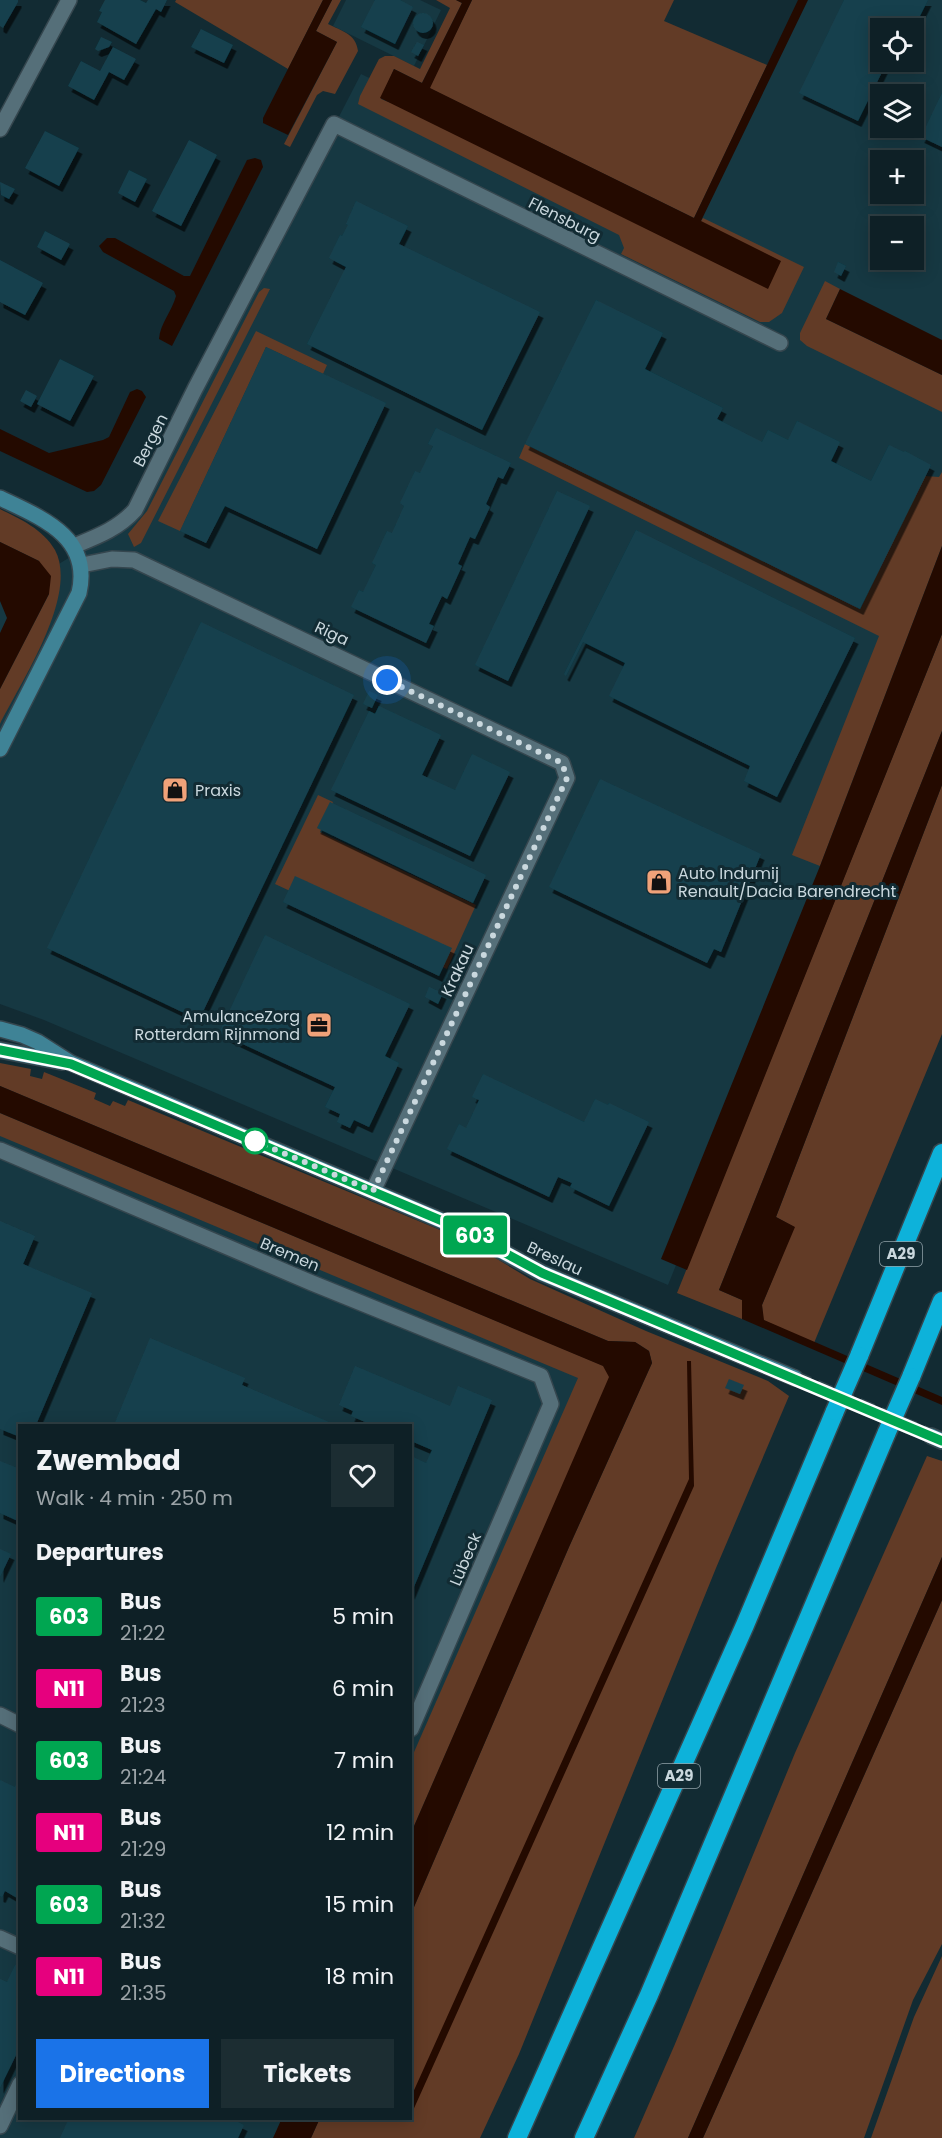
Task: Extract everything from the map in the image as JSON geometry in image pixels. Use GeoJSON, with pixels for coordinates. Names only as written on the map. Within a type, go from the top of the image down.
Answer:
{"type":"FeatureCollection","features":[{"type":"Feature","properties":{"kind":"highway","name":"A29"},"geometry":{"type":"LineString","coordinates":[[518,2138],[726,1668],[859,1356],[942,1153]]}},
{"type":"Feature","properties":{"kind":"highway"},"geometry":{"type":"LineString","coordinates":[[584,2138],[649,1995],[942,1301]]}},
{"type":"Feature","properties":{"kind":"street"},"geometry":{"type":"LineString","coordinates":[[0,129],[69,0]]}},
{"type":"Feature","properties":{"kind":"street","name":"Flensburg"},"geometry":{"type":"LineString","coordinates":[[334,124],[604,259],[780,343]]}},
{"type":"Feature","properties":{"kind":"street","name":"Bergen"},"geometry":{"type":"LineString","coordinates":[[74,546],[114,528],[124,522],[135,510],[195,389],[334,124]]}},
{"type":"Feature","properties":{"kind":"street"},"geometry":{"type":"LineString","coordinates":[[0,498],[35,515],[64,534],[74,546],[82,566],[79,593],[0,749]]}},
{"type":"Feature","properties":{"kind":"street","name":"Riga"},"geometry":{"type":"LineString","coordinates":[[82,566],[112,559],[134,560],[562,763]]}},
{"type":"Feature","properties":{"kind":"street","name":"Krakau"},"geometry":{"type":"LineString","coordinates":[[373,1191],[567,778],[562,763]]}},
{"type":"Feature","properties":{"kind":"street","name":"Breslau"},"geometry":{"type":"LineString","coordinates":[[0,1029],[38,1042],[71,1064],[477,1236],[542,1273],[795,1378]]}},
{"type":"Feature","properties":{"kind":"street","name":"Breslau"},"geometry":{"type":"LineString","coordinates":[[0,1050],[71,1064]]}},
{"type":"Feature","properties":{"kind":"street","name":"Bremen"},"geometry":{"type":"LineString","coordinates":[[0,1150],[312,1283],[541,1376],[551,1404]]}},
{"type":"Feature","properties":{"kind":"street","name":"Lübeck"},"geometry":{"type":"LineString","coordinates":[[412,1727],[551,1404]]}},
{"type":"Feature","properties":{"kind":"street"},"geometry":{"type":"LineString","coordinates":[[0,1715],[18,1724]]}},
{"type":"Feature","properties":{"kind":"street"},"geometry":{"type":"LineString","coordinates":[[0,1938],[18,1946]]}},
{"type":"Feature","properties":{"kind":"street"},"geometry":{"type":"LineString","coordinates":[[0,2126],[18,2088]]}},
{"type":"Feature","properties":{"kind":"shaded area"},"geometry":{"type":"Polygon","coordinates":[[[176,0],[323,0],[288,69],[175,2],[176,0]]]}},
{"type":"Feature","properties":{"kind":"shaded area"},"geometry":{"type":"Polygon","coordinates":[[[323,0],[332,0],[316,31],[337,42],[288,135],[263,123],[263,118],[323,0]]]}},
{"type":"Feature","properties":{"kind":"shaded area"},"geometry":{"type":"Polygon","coordinates":[[[332,0],[341,0],[328,24],[351,37],[358,51],[335,94],[323,91],[317,95],[290,147],[284,144],[337,42],[316,31],[332,0]]]}},
{"type":"Feature","properties":{"kind":"shaded area"},"geometry":{"type":"Polygon","coordinates":[[[346,0],[420,0],[441,10],[414,66],[333,26],[346,0]]]}},
{"type":"Feature","properties":{"kind":"shaded area"},"geometry":{"type":"Polygon","coordinates":[[[436,0],[456,0],[462,3],[422,83],[394,69],[381,99],[701,221],[703,218],[804,267],[782,313],[769,322],[760,322],[621,254],[624,248],[619,235],[358,104],[379,59],[394,56],[420,69],[450,8],[436,0]]]}},
{"type":"Feature","properties":{"kind":"shaded area"},"geometry":{"type":"Polygon","coordinates":[[[456,0],[472,0],[430,88],[694,218],[798,0],[808,0],[701,221],[781,261],[768,289],[380,98],[394,69],[422,83],[462,3],[456,0]]]}},
{"type":"Feature","properties":{"kind":"shaded area"},"geometry":{"type":"Polygon","coordinates":[[[472,0],[674,0],[664,21],[767,65],[694,218],[429,88],[472,0]]]}},
{"type":"Feature","properties":{"kind":"shaded area"},"geometry":{"type":"Polygon","coordinates":[[[805,0],[942,0],[942,591],[835,870],[668,1285],[44,1020],[0,1004],[0,551],[44,573],[131,520],[361,74],[690,235],[805,0]]]}},
{"type":"Feature","properties":{"kind":"shaded area"},"geometry":{"type":"Polygon","coordinates":[[[255,158],[261,160],[263,167],[172,346],[159,339],[176,296],[174,291],[103,252],[99,246],[107,238],[115,238],[184,276],[190,276],[247,160],[255,158]]]}},
{"type":"Feature","properties":{"kind":"shaded area"},"geometry":{"type":"Polygon","coordinates":[[[825,281],[840,289],[826,319],[942,375],[942,412],[807,346],[800,340],[800,333],[825,281]]]}},
{"type":"Feature","properties":{"kind":"shaded area"},"geometry":{"type":"Polygon","coordinates":[[[264,288],[270,289],[141,543],[134,547],[128,534],[147,511],[259,292],[264,288]]]}},
{"type":"Feature","properties":{"kind":"shaded area"},"geometry":{"type":"Polygon","coordinates":[[[840,289],[942,340],[942,375],[826,319],[840,289]]]}},
{"type":"Feature","properties":{"kind":"shaded area"},"geometry":{"type":"Polygon","coordinates":[[[256,331],[327,365],[323,374],[266,347],[180,531],[158,521],[256,331]]]}},
{"type":"Feature","properties":{"kind":"shaded area"},"geometry":{"type":"Polygon","coordinates":[[[137,389],[142,391],[146,397],[101,485],[94,491],[87,492],[0,451],[0,429],[49,453],[103,440],[109,437],[130,392],[137,389]]]}},
{"type":"Feature","properties":{"kind":"shaded area"},"geometry":{"type":"Polygon","coordinates":[[[525,444],[860,609],[925,476],[939,477],[942,472],[942,546],[820,866],[792,855],[879,636],[519,458],[525,444]]]}},
{"type":"Feature","properties":{"kind":"shaded area"},"geometry":{"type":"Polygon","coordinates":[[[0,509],[30,525],[44,536],[55,550],[60,569],[54,614],[33,662],[0,724],[0,689],[49,594],[39,561],[0,542],[0,509]]]}},
{"type":"Feature","properties":{"kind":"shaded area"},"geometry":{"type":"Polygon","coordinates":[[[0,542],[39,561],[51,576],[49,594],[0,689],[0,633],[7,618],[0,601],[0,542]]]}},
{"type":"Feature","properties":{"kind":"shaded area"},"geometry":{"type":"Polygon","coordinates":[[[942,546],[942,634],[687,1270],[661,1259],[820,866],[942,546]]]}},
{"type":"Feature","properties":{"kind":"shaded area"},"geometry":{"type":"Polygon","coordinates":[[[942,634],[942,731],[719,1290],[742,1300],[742,1319],[677,1293],[942,634]]]}},
{"type":"Feature","properties":{"kind":"shaded area"},"geometry":{"type":"Polygon","coordinates":[[[942,731],[942,785],[776,1217],[795,1227],[762,1305],[764,1320],[942,1397],[942,1405],[742,1319],[742,1300],[719,1290],[942,731]]]}},
{"type":"Feature","properties":{"kind":"shaded area"},"geometry":{"type":"Polygon","coordinates":[[[942,785],[942,1034],[814,1343],[763,1320],[762,1305],[794,1227],[776,1217],[942,785]]]}},
{"type":"Feature","properties":{"kind":"shaded area"},"geometry":{"type":"Polygon","coordinates":[[[318,795],[333,802],[320,832],[476,905],[447,969],[437,965],[439,960],[275,884],[318,795]]]}},
{"type":"Feature","properties":{"kind":"shaded area"},"geometry":{"type":"Polygon","coordinates":[[[0,1063],[31,1069],[30,1076],[42,1079],[44,1072],[96,1093],[94,1099],[110,1106],[113,1101],[125,1106],[128,1100],[469,1242],[530,1279],[646,1331],[768,1381],[789,1396],[716,1568],[519,2054],[480,2138],[311,2138],[319,2120],[412,2120],[412,1912],[569,1547],[652,1363],[649,1351],[635,1342],[608,1341],[0,1086],[0,1063]]]}},
{"type":"Feature","properties":{"kind":"shaded area"},"geometry":{"type":"Polygon","coordinates":[[[0,1086],[608,1341],[635,1342],[649,1351],[652,1363],[569,1547],[412,1912],[412,1831],[609,1377],[603,1366],[0,1113],[0,1086]]]}},
{"type":"Feature","properties":{"kind":"shaded area"},"geometry":{"type":"Polygon","coordinates":[[[0,1100],[630,1367],[412,1859],[412,1424],[18,1424],[18,2120],[295,2120],[287,2138],[0,2138],[0,1100]]]}},
{"type":"Feature","properties":{"kind":"shaded area"},"geometry":{"type":"Polygon","coordinates":[[[0,1113],[604,1366],[610,1377],[412,1831],[412,1757],[578,1378],[0,1136],[0,1113]]]}},
{"type":"Feature","properties":{"kind":"shaded area"},"geometry":{"type":"Polygon","coordinates":[[[687,1361],[691,1361],[694,1486],[412,2113],[412,2095],[689,1479],[687,1361]]]}},
{"type":"Feature","properties":{"kind":"shaded area"},"geometry":{"type":"Polygon","coordinates":[[[927,1456],[942,1461],[942,1557],[688,2138],[634,2138],[795,1753],[927,1456]]]}},
{"type":"Feature","properties":{"kind":"shaded area"},"geometry":{"type":"Polygon","coordinates":[[[942,1557],[942,1600],[703,2138],[688,2138],[942,1557]]]}},
{"type":"Feature","properties":{"kind":"shaded area"},"geometry":{"type":"Polygon","coordinates":[[[942,1600],[942,1944],[913,2000],[864,2138],[703,2138],[942,1600]]]}},
{"type":"Feature","properties":{"kind":"shaded area"},"geometry":{"type":"Polygon","coordinates":[[[942,1956],[942,2138],[871,2138],[914,2017],[942,1956]]]}},
{"type":"Feature","properties":{"kind":"shaded area"},"geometry":{"type":"Polygon","coordinates":[[[281,2120],[319,2120],[311,2138],[273,2138],[281,2120]]]}},
{"type":"Feature","properties":{"kind":"building"},"geometry":{"type":"Polygon","coordinates":[[[0,0],[18,0],[3,28],[0,26],[0,0]]]}},
{"type":"Feature","properties":{"kind":"building"},"geometry":{"type":"Polygon","coordinates":[[[105,0],[140,0],[146,3],[148,0],[167,0],[161,12],[156,9],[136,44],[97,22],[102,12],[99,11],[105,0]]]}},
{"type":"Feature","properties":{"kind":"building"},"geometry":{"type":"Polygon","coordinates":[[[375,0],[400,0],[413,7],[395,44],[361,27],[375,0]]]}},
{"type":"Feature","properties":{"kind":"building"},"geometry":{"type":"Polygon","coordinates":[[[844,0],[928,0],[919,18],[870,18],[870,72],[882,72],[876,84],[870,84],[870,97],[858,121],[799,93],[844,0]]]}},
{"type":"Feature","properties":{"kind":"building"},"geometry":{"type":"Polygon","coordinates":[[[423,13],[430,16],[433,23],[430,30],[423,33],[416,30],[413,23],[416,16],[423,13]]]}},
{"type":"Feature","properties":{"kind":"building"},"geometry":{"type":"Polygon","coordinates":[[[201,29],[233,45],[224,63],[191,47],[201,29]]]}},
{"type":"Feature","properties":{"kind":"building"},"geometry":{"type":"Polygon","coordinates":[[[101,37],[112,42],[109,47],[98,51],[95,49],[101,37]]]}},
{"type":"Feature","properties":{"kind":"building"},"geometry":{"type":"Polygon","coordinates":[[[417,42],[424,45],[418,56],[411,52],[417,42]]]}},
{"type":"Feature","properties":{"kind":"building"},"geometry":{"type":"Polygon","coordinates":[[[113,47],[136,59],[124,80],[109,72],[94,100],[68,86],[81,61],[100,71],[113,47]]]}},
{"type":"Feature","properties":{"kind":"building"},"geometry":{"type":"Polygon","coordinates":[[[942,93],[942,147],[923,138],[924,131],[942,93]]]}},
{"type":"Feature","properties":{"kind":"building"},"geometry":{"type":"Polygon","coordinates":[[[45,131],[79,148],[59,186],[25,168],[45,131]]]}},
{"type":"Feature","properties":{"kind":"building"},"geometry":{"type":"Polygon","coordinates":[[[189,140],[217,155],[181,226],[152,211],[189,140]]]}},
{"type":"Feature","properties":{"kind":"building"},"geometry":{"type":"Polygon","coordinates":[[[129,170],[147,179],[135,202],[118,193],[129,170]]]}},
{"type":"Feature","properties":{"kind":"building"},"geometry":{"type":"Polygon","coordinates":[[[0,182],[15,189],[9,199],[1,195],[0,182]]]}},
{"type":"Feature","properties":{"kind":"building"},"geometry":{"type":"Polygon","coordinates":[[[356,201],[408,226],[399,244],[540,312],[482,430],[307,344],[346,267],[329,258],[340,235],[342,236],[348,225],[346,224],[356,201]]]}},
{"type":"Feature","properties":{"kind":"building"},"geometry":{"type":"Polygon","coordinates":[[[45,231],[70,244],[61,260],[37,247],[45,231]]]}},
{"type":"Feature","properties":{"kind":"building"},"geometry":{"type":"Polygon","coordinates":[[[0,260],[43,283],[25,315],[0,302],[0,260]]]}},
{"type":"Feature","properties":{"kind":"building"},"geometry":{"type":"Polygon","coordinates":[[[838,262],[846,266],[841,276],[834,272],[838,262]]]}},
{"type":"Feature","properties":{"kind":"building"},"geometry":{"type":"Polygon","coordinates":[[[596,300],[663,333],[645,369],[723,408],[717,419],[762,442],[768,430],[788,440],[797,421],[840,442],[831,461],[871,481],[889,445],[931,465],[860,609],[525,444],[596,300]]]}},
{"type":"Feature","properties":{"kind":"building"},"geometry":{"type":"Polygon","coordinates":[[[266,347],[386,403],[317,549],[225,506],[206,543],[180,531],[266,347]]]}},
{"type":"Feature","properties":{"kind":"building"},"geometry":{"type":"Polygon","coordinates":[[[60,359],[94,376],[70,421],[37,404],[60,359]]]}},
{"type":"Feature","properties":{"kind":"building"},"geometry":{"type":"Polygon","coordinates":[[[26,390],[37,396],[31,407],[20,401],[26,390]]]}},
{"type":"Feature","properties":{"kind":"building"},"geometry":{"type":"Polygon","coordinates":[[[436,428],[511,463],[503,479],[498,477],[486,504],[490,507],[475,539],[470,537],[458,564],[462,566],[447,599],[442,596],[429,624],[434,626],[426,643],[351,607],[359,590],[363,592],[376,565],[372,563],[387,531],[392,533],[404,506],[400,503],[415,471],[420,473],[433,446],[428,444],[436,428]]]}},
{"type":"Feature","properties":{"kind":"building"},"geometry":{"type":"Polygon","coordinates":[[[557,491],[590,506],[508,681],[475,665],[557,491]]]}},
{"type":"Feature","properties":{"kind":"building"},"geometry":{"type":"Polygon","coordinates":[[[636,530],[855,638],[777,797],[744,781],[750,766],[609,696],[625,663],[583,642],[566,676],[564,674],[636,530]]]}},
{"type":"Feature","properties":{"kind":"building"},"geometry":{"type":"Polygon","coordinates":[[[201,622],[354,695],[199,1020],[47,948],[201,622]]]}},
{"type":"Feature","properties":{"kind":"building"},"geometry":{"type":"Polygon","coordinates":[[[369,691],[378,695],[372,708],[363,704],[369,691]]]}},
{"type":"Feature","properties":{"kind":"building"},"geometry":{"type":"Polygon","coordinates":[[[379,706],[441,735],[422,775],[455,790],[472,754],[510,772],[470,856],[331,790],[369,711],[375,714],[379,706]]]}},
{"type":"Feature","properties":{"kind":"building"},"geometry":{"type":"Polygon","coordinates":[[[600,779],[761,854],[721,952],[714,949],[707,963],[549,887],[600,779]]]}},
{"type":"Feature","properties":{"kind":"building"},"geometry":{"type":"Polygon","coordinates":[[[330,802],[486,875],[473,903],[317,828],[330,802]]]}},
{"type":"Feature","properties":{"kind":"building"},"geometry":{"type":"Polygon","coordinates":[[[295,876],[452,948],[439,976],[283,902],[295,876]]]}},
{"type":"Feature","properties":{"kind":"building"},"geometry":{"type":"Polygon","coordinates":[[[265,935],[410,1004],[385,1056],[399,1063],[369,1127],[354,1120],[350,1128],[337,1122],[340,1114],[325,1107],[335,1087],[219,1033],[265,935]]]}},
{"type":"Feature","properties":{"kind":"building"},"geometry":{"type":"Polygon","coordinates":[[[429,987],[443,993],[438,1004],[425,997],[429,987]]]}},
{"type":"Feature","properties":{"kind":"building"},"geometry":{"type":"Polygon","coordinates":[[[483,1074],[584,1122],[595,1099],[608,1105],[609,1103],[649,1122],[609,1206],[570,1187],[572,1183],[558,1177],[549,1197],[447,1149],[459,1124],[466,1128],[479,1100],[472,1097],[483,1074]]]}},
{"type":"Feature","properties":{"kind":"building"},"geometry":{"type":"Polygon","coordinates":[[[0,1221],[35,1236],[23,1264],[92,1293],[36,1424],[18,1424],[18,1436],[0,1429],[0,1221]]]}},
{"type":"Feature","properties":{"kind":"building"},"geometry":{"type":"Polygon","coordinates":[[[150,1338],[245,1378],[242,1385],[334,1424],[114,1424],[150,1338]]]}},
{"type":"Feature","properties":{"kind":"building"},"geometry":{"type":"Polygon","coordinates":[[[355,1366],[450,1406],[458,1386],[492,1400],[412,1592],[412,1456],[426,1463],[432,1450],[412,1441],[412,1424],[370,1424],[351,1416],[353,1411],[339,1405],[355,1366]]]}},
{"type":"Feature","properties":{"kind":"building"},"geometry":{"type":"Polygon","coordinates":[[[729,1379],[744,1385],[740,1394],[725,1388],[729,1379]]]}},
{"type":"Feature","properties":{"kind":"building"},"geometry":{"type":"Polygon","coordinates":[[[0,1461],[18,1468],[18,1521],[0,1513],[0,1461]]]}},
{"type":"Feature","properties":{"kind":"building"},"geometry":{"type":"Polygon","coordinates":[[[0,1549],[11,1554],[0,1577],[0,1549]]]}},
{"type":"Feature","properties":{"kind":"building"},"geometry":{"type":"Polygon","coordinates":[[[0,1780],[15,1787],[18,1782],[18,1896],[17,1898],[5,1891],[2,1897],[0,1896],[0,1780]]]}},
{"type":"Feature","properties":{"kind":"building"},"geometry":{"type":"Polygon","coordinates":[[[15,1965],[18,1966],[18,2051],[0,2088],[0,1979],[7,1982],[15,1965]]]}},
{"type":"Feature","properties":{"kind":"building"},"geometry":{"type":"Polygon","coordinates":[[[68,2120],[234,2120],[244,2125],[238,2138],[60,2138],[68,2120]]]}},
{"type":"Feature","properties":{"kind":"tunnel"},"geometry":{"type":"LineString","coordinates":[[795,1378],[931,1436]]}},
{"type":"Feature","properties":{"kind":"bus line","name":"603"},"geometry":{"type":"LineString","coordinates":[[0,1050],[71,1064],[459,1228],[542,1273],[942,1441]]}},
{"type":"Feature","properties":{"kind":"place","name":"Praxis"},"geometry":{"type":"Point","coordinates":[175,790]}},
{"type":"Feature","properties":{"kind":"place","name":"Auto Indumij Renault/Dacia Barendrecht"},"geometry":{"type":"Point","coordinates":[659,882]}},
{"type":"Feature","properties":{"kind":"place","name":"AmulanceZorg Rotterdam Rijnmond"},"geometry":{"type":"Point","coordinates":[319,1025]}},
{"type":"Feature","properties":{"kind":"route"},"geometry":{"type":"LineString","coordinates":[[255,1141],[373,1191],[567,778],[562,763],[387,680]]}}]}
